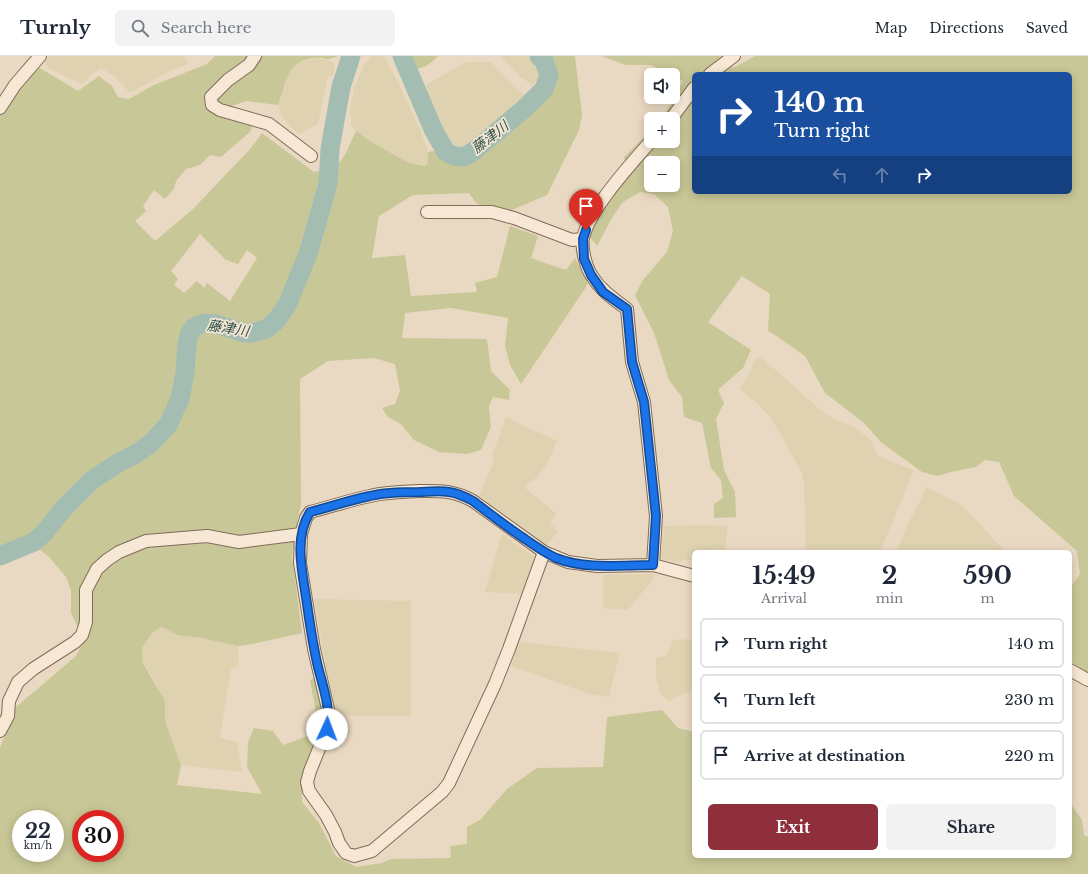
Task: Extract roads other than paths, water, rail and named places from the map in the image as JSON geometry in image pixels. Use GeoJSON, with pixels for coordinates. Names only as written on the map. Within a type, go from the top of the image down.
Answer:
{"type":"FeatureCollection","features":[{"type":"Feature","properties":{"kind":"street"},"geometry":{"type":"LineString","coordinates":[[0,108],[15,86],[40,56]]}},
{"type":"Feature","properties":{"kind":"street"},"geometry":{"type":"LineString","coordinates":[[255,56],[249,65],[228,80],[211,97],[212,105],[220,110],[269,124],[311,156]]}},
{"type":"Feature","properties":{"kind":"street"},"geometry":{"type":"LineString","coordinates":[[713,72],[734,56]]}},
{"type":"Feature","properties":{"kind":"street"},"geometry":{"type":"LineString","coordinates":[[676,112],[692,91]]}},
{"type":"Feature","properties":{"kind":"street"},"geometry":{"type":"LineString","coordinates":[[645,148],[607,195],[594,214],[583,239],[584,259],[591,275],[603,292],[627,309],[632,362],[644,402],[656,516],[653,565]]}},
{"type":"Feature","properties":{"kind":"street"},"geometry":{"type":"LineString","coordinates":[[428,212],[492,212],[514,218],[572,240],[583,239]]}},
{"type":"Feature","properties":{"kind":"street"},"geometry":{"type":"LineString","coordinates":[[544,552],[510,649],[449,783],[442,792],[372,852],[354,856],[346,853],[339,843],[326,815],[309,791],[307,782],[329,720],[328,709],[314,649],[300,563],[302,534],[306,518],[310,512],[370,495],[394,492],[437,490],[448,491],[463,495],[544,552],[568,562],[597,566],[653,565],[692,575]]}},
{"type":"Feature","properties":{"kind":"street"},"geometry":{"type":"LineString","coordinates":[[0,731],[8,716],[9,701],[18,682],[33,669],[75,642],[82,635],[86,622],[86,590],[97,569],[119,552],[146,541],[207,536],[238,542],[302,534]]}},
{"type":"Feature","properties":{"kind":"street"},"geometry":{"type":"LineString","coordinates":[[1072,671],[1088,680]]}},
{"type":"Feature","properties":{"kind":"waterway","name":"藤津川"},"geometry":{"type":"LineString","coordinates":[[0,556],[34,542],[44,533],[64,508],[92,480],[150,444],[168,425],[180,399],[185,372],[187,344],[189,335],[194,327],[204,323],[216,324],[244,333],[252,333],[266,329],[276,321],[287,305],[308,254],[328,184],[330,149],[341,87],[351,56]]}},
{"type":"Feature","properties":{"kind":"waterway","name":"藤津川"},"geometry":{"type":"LineString","coordinates":[[402,56],[433,129],[446,152],[454,156],[464,157],[474,151],[524,109],[544,89],[549,75],[544,61],[539,56]]}}]}
